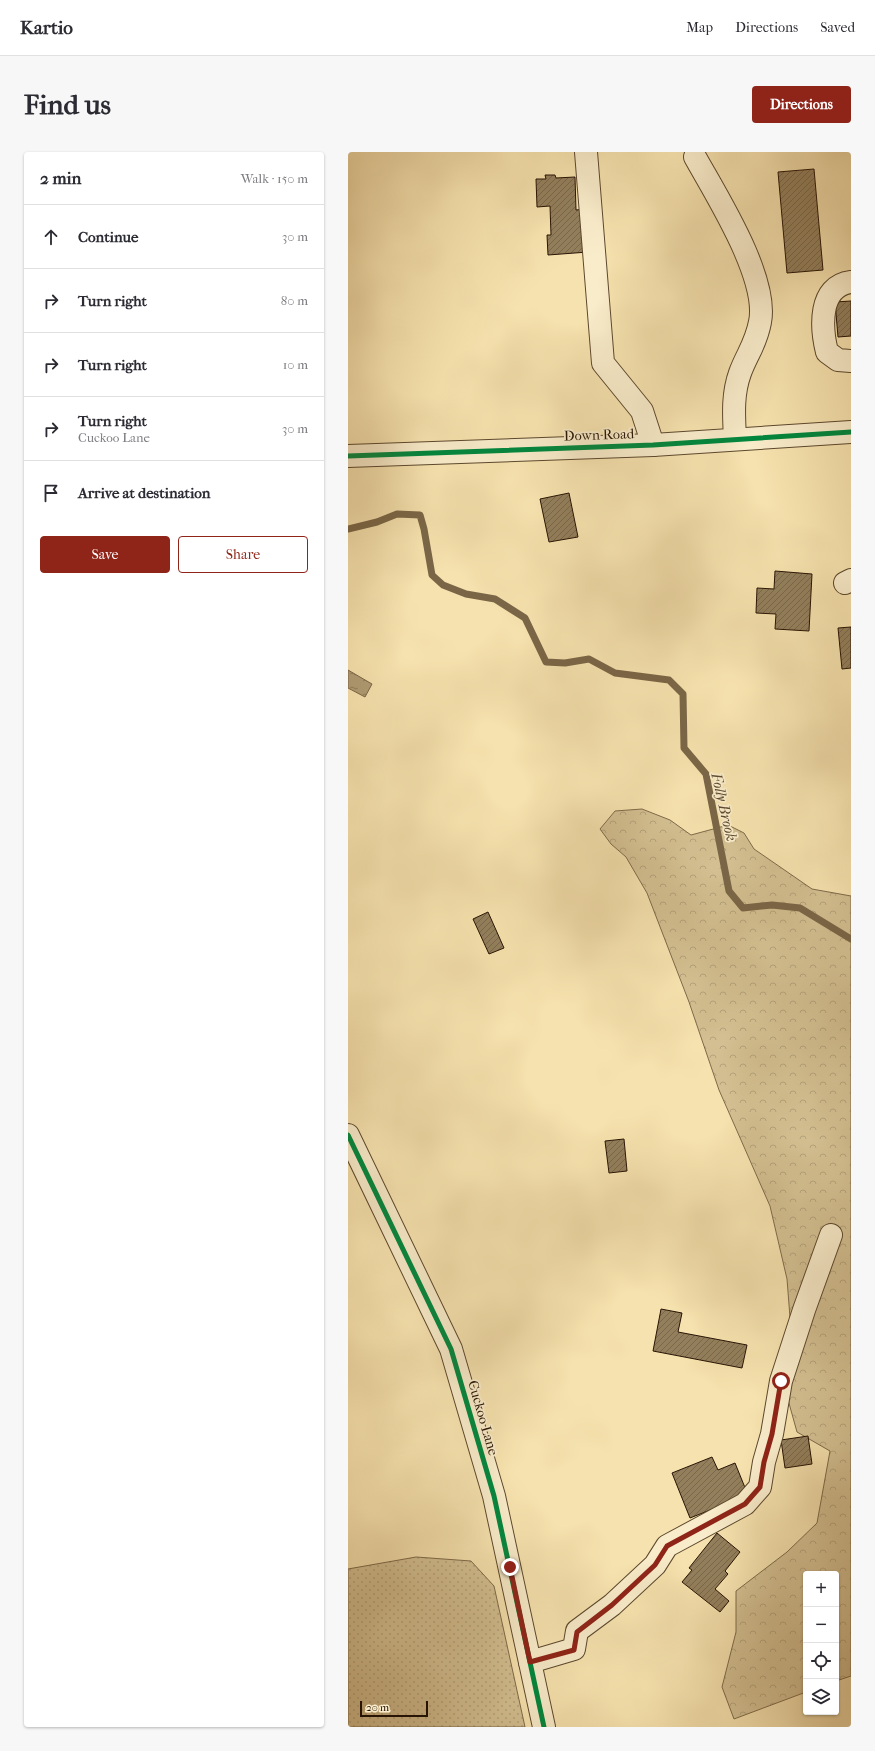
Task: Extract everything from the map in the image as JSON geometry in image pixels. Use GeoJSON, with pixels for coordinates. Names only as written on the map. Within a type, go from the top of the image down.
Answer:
{"type":"FeatureCollection","features":[{"type":"Feature","properties":{"kind":"street"},"geometry":{"type":"LineString","coordinates":[[586,152],[603,363],[642,411],[654,445]]}},
{"type":"Feature","properties":{"kind":"street"},"geometry":{"type":"LineString","coordinates":[[695,157],[737,231],[759,295],[761,320],[757,339],[740,373],[733,403],[735,439]]}},
{"type":"Feature","properties":{"kind":"street"},"geometry":{"type":"LineString","coordinates":[[851,282],[844,283],[833,289],[826,298],[823,338],[827,352],[838,360],[851,361]]}},
{"type":"Feature","properties":{"kind":"street","name":"Down Road"},"geometry":{"type":"LineString","coordinates":[[348,456],[654,445],[851,432]]}},
{"type":"Feature","properties":{"kind":"street","name":"Cuckoo Lane"},"geometry":{"type":"LineString","coordinates":[[348,1135],[451,1350],[494,1496],[544,1727]]}},
{"type":"Feature","properties":{"kind":"street"},"geometry":{"type":"LineString","coordinates":[[530,1662],[574,1650],[577,1632],[612,1605],[655,1565],[667,1546],[745,1504],[760,1487],[764,1462],[772,1434],[781,1381],[804,1310],[831,1235]]}},
{"type":"Feature","properties":{"kind":"green space"},"geometry":{"type":"Polygon","coordinates":[[[642,809],[670,820],[691,835],[728,825],[744,833],[754,849],[812,889],[851,896],[851,1676],[839,1680],[839,1571],[803,1571],[803,1693],[734,1719],[722,1687],[736,1632],[736,1591],[787,1552],[817,1523],[830,1451],[797,1432],[787,1396],[792,1343],[787,1279],[770,1206],[719,1090],[689,1002],[647,893],[626,857],[611,844],[600,829],[615,811],[642,809]]]}},
{"type":"Feature","properties":{"kind":"green space"},"geometry":{"type":"Polygon","coordinates":[[[416,1557],[471,1561],[494,1586],[525,1727],[348,1727],[348,1569],[416,1557]]]}},
{"type":"Feature","properties":{"kind":"water"},"geometry":{"type":"Polygon","coordinates":[[[348,670],[372,684],[365,697],[348,688],[348,670]]]}},
{"type":"Feature","properties":{"kind":"building"},"geometry":{"type":"Polygon","coordinates":[[[814,169],[823,270],[787,273],[778,172],[814,169]]]}},
{"type":"Feature","properties":{"kind":"building"},"geometry":{"type":"Polygon","coordinates":[[[545,175],[555,175],[556,178],[575,177],[576,210],[585,209],[588,252],[548,255],[547,235],[551,235],[550,206],[537,207],[536,179],[546,179],[545,175]]]}},
{"type":"Feature","properties":{"kind":"building"},"geometry":{"type":"Polygon","coordinates":[[[851,301],[851,336],[838,337],[835,302],[851,301]]]}},
{"type":"Feature","properties":{"kind":"building"},"geometry":{"type":"Polygon","coordinates":[[[569,493],[578,537],[549,542],[540,499],[569,493]]]}},
{"type":"Feature","properties":{"kind":"building"},"geometry":{"type":"Polygon","coordinates":[[[775,571],[812,574],[809,631],[775,629],[776,614],[756,613],[757,588],[774,589],[775,571]]]}},
{"type":"Feature","properties":{"kind":"building"},"geometry":{"type":"Polygon","coordinates":[[[851,627],[851,668],[842,669],[838,628],[851,627]]]}},
{"type":"Feature","properties":{"kind":"building"},"geometry":{"type":"Polygon","coordinates":[[[488,912],[504,948],[489,954],[473,919],[488,912]]]}},
{"type":"Feature","properties":{"kind":"building"},"geometry":{"type":"Polygon","coordinates":[[[624,1139],[627,1171],[609,1173],[605,1141],[624,1139]]]}},
{"type":"Feature","properties":{"kind":"building"},"geometry":{"type":"Polygon","coordinates":[[[661,1309],[682,1313],[678,1332],[747,1345],[742,1368],[653,1351],[661,1309]]]}},
{"type":"Feature","properties":{"kind":"building"},"geometry":{"type":"Polygon","coordinates":[[[808,1436],[812,1464],[785,1468],[781,1440],[808,1436]]]}},
{"type":"Feature","properties":{"kind":"building"},"geometry":{"type":"Polygon","coordinates":[[[712,1457],[718,1470],[735,1463],[748,1495],[690,1518],[672,1473],[712,1457]]]}},
{"type":"Feature","properties":{"kind":"building"},"geometry":{"type":"Polygon","coordinates":[[[717,1533],[740,1552],[725,1571],[728,1574],[715,1589],[729,1601],[720,1612],[682,1582],[692,1570],[689,1568],[717,1533]]]}},
{"type":"Feature","properties":{"kind":"waterway","name":"Folly Brook"},"geometry":{"type":"LineString","coordinates":[[348,529],[377,522],[397,514],[420,515],[432,575],[443,585],[466,594],[495,599],[525,618],[546,662],[565,663],[589,659],[615,673],[669,680],[683,694],[684,748],[706,774],[729,891],[743,908],[772,905],[800,908],[851,939]]}},
{"type":"Feature","properties":{"kind":"cycle path"},"geometry":{"type":"LineString","coordinates":[[348,456],[653,445],[851,432]]}},
{"type":"Feature","properties":{"kind":"cycle path"},"geometry":{"type":"LineString","coordinates":[[348,1135],[451,1349],[494,1496],[544,1727]]}},
{"type":"Feature","properties":{"kind":"route"},"geometry":{"type":"LineString","coordinates":[[510,1567],[530,1662],[574,1650],[577,1632],[612,1605],[655,1565],[667,1546],[745,1504],[760,1487],[764,1462],[772,1434],[781,1381]]}}]}
